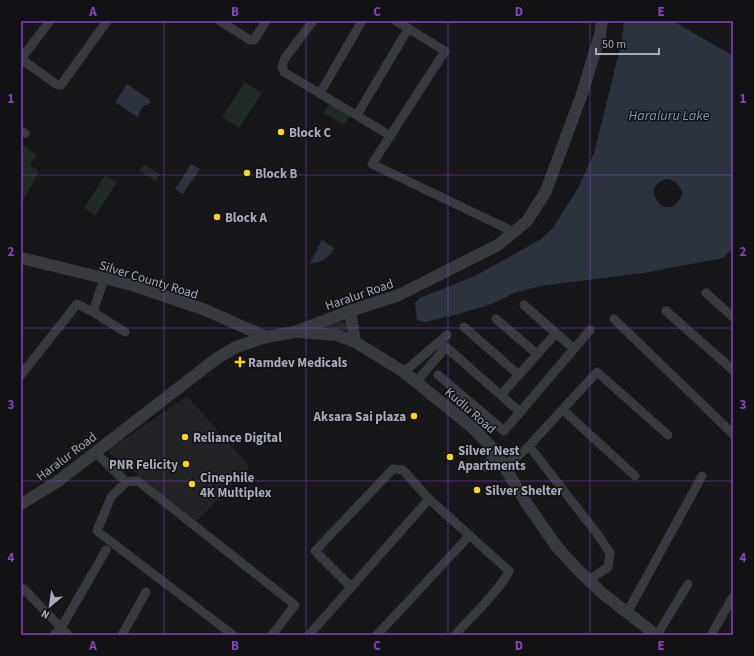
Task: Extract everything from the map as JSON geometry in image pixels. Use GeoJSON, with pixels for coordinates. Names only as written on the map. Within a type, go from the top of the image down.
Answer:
{"type":"FeatureCollection","features":[{"type":"Feature","properties":{"kind":"street"},"geometry":{"type":"LineString","coordinates":[[50,21],[21,59],[56,84],[61,85],[107,21]]}},
{"type":"Feature","properties":{"kind":"street"},"geometry":{"type":"LineString","coordinates":[[220,21],[250,40],[254,40],[266,21]]}},
{"type":"Feature","properties":{"kind":"street"},"geometry":{"type":"LineString","coordinates":[[313,21],[285,58],[282,67],[284,72],[391,136]]}},
{"type":"Feature","properties":{"kind":"street"},"geometry":{"type":"LineString","coordinates":[[320,93],[362,21]]}},
{"type":"Feature","properties":{"kind":"street"},"geometry":{"type":"LineString","coordinates":[[396,21],[445,51],[372,164],[514,232]]}},
{"type":"Feature","properties":{"kind":"street","name":"Haralur Road"},"geometry":{"type":"LineString","coordinates":[[21,504],[57,482],[216,358],[236,347],[266,337],[294,332],[399,295],[498,245],[514,232],[527,221],[546,191],[582,94],[600,35],[602,21]]}},
{"type":"Feature","properties":{"kind":"street"},"geometry":{"type":"LineString","coordinates":[[357,115],[408,29]]}},
{"type":"Feature","properties":{"kind":"street","name":"Silver County Road"},"geometry":{"type":"LineString","coordinates":[[21,258],[132,285],[203,309],[266,337]]}},
{"type":"Feature","properties":{"kind":"street"},"geometry":{"type":"LineString","coordinates":[[92,312],[104,279]]}},
{"type":"Feature","properties":{"kind":"street"},"geometry":{"type":"LineString","coordinates":[[706,293],[733,317]]}},
{"type":"Feature","properties":{"kind":"street"},"geometry":{"type":"LineString","coordinates":[[21,375],[77,304],[125,332]]}},
{"type":"Feature","properties":{"kind":"street"},"geometry":{"type":"LineString","coordinates":[[524,305],[574,349]]}},
{"type":"Feature","properties":{"kind":"street"},"geometry":{"type":"LineString","coordinates":[[350,311],[355,342]]}},
{"type":"Feature","properties":{"kind":"street"},"geometry":{"type":"LineString","coordinates":[[666,311],[733,370]]}},
{"type":"Feature","properties":{"kind":"street"},"geometry":{"type":"LineString","coordinates":[[496,319],[537,354]]}},
{"type":"Feature","properties":{"kind":"street"},"geometry":{"type":"LineString","coordinates":[[614,319],[733,434]]}},
{"type":"Feature","properties":{"kind":"street"},"geometry":{"type":"LineString","coordinates":[[464,327],[519,375]]}},
{"type":"Feature","properties":{"kind":"street"},"geometry":{"type":"LineString","coordinates":[[438,375],[504,431],[590,330]]}},
{"type":"Feature","properties":{"kind":"street","name":"Kudlu Road"},"geometry":{"type":"LineString","coordinates":[[294,332],[337,336],[355,342],[404,372],[473,428],[486,440],[496,453],[525,501],[557,546],[589,580],[627,614],[656,635]]}},
{"type":"Feature","properties":{"kind":"street"},"geometry":{"type":"LineString","coordinates":[[501,395],[556,333]]}},
{"type":"Feature","properties":{"kind":"street"},"geometry":{"type":"LineString","coordinates":[[404,372],[447,335]]}},
{"type":"Feature","properties":{"kind":"street"},"geometry":{"type":"LineString","coordinates":[[416,382],[446,347],[520,412]]}},
{"type":"Feature","properties":{"kind":"street"},"geometry":{"type":"LineString","coordinates":[[504,465],[529,446],[597,372],[668,435]]}},
{"type":"Feature","properties":{"kind":"street"},"geometry":{"type":"LineString","coordinates":[[563,410],[635,476]]}},
{"type":"Feature","properties":{"kind":"street"},"geometry":{"type":"LineString","coordinates":[[529,446],[598,535],[610,553],[608,567],[589,580]]}},
{"type":"Feature","properties":{"kind":"street"},"geometry":{"type":"LineString","coordinates":[[95,452],[126,482]]}},
{"type":"Feature","properties":{"kind":"street"},"geometry":{"type":"LineString","coordinates":[[485,467],[496,453]]}},
{"type":"Feature","properties":{"kind":"street"},"geometry":{"type":"LineString","coordinates":[[351,587],[315,551],[394,469],[403,470],[429,499],[509,571],[506,577],[455,635]]}},
{"type":"Feature","properties":{"kind":"street"},"geometry":{"type":"LineString","coordinates":[[627,614],[702,476]]}},
{"type":"Feature","properties":{"kind":"street"},"geometry":{"type":"LineString","coordinates":[[233,635],[97,531],[111,497],[126,482],[138,481],[295,605],[272,635]]}},
{"type":"Feature","properties":{"kind":"street"},"geometry":{"type":"LineString","coordinates":[[309,635],[429,499]]}},
{"type":"Feature","properties":{"kind":"street"},"geometry":{"type":"LineString","coordinates":[[377,635],[470,535]]}},
{"type":"Feature","properties":{"kind":"street"},"geometry":{"type":"LineString","coordinates":[[54,635],[61,628],[106,550]]}},
{"type":"Feature","properties":{"kind":"street"},"geometry":{"type":"LineString","coordinates":[[656,635],[688,584]]}},
{"type":"Feature","properties":{"kind":"street"},"geometry":{"type":"LineString","coordinates":[[21,592],[24,590],[68,635]]}},
{"type":"Feature","properties":{"kind":"street"},"geometry":{"type":"LineString","coordinates":[[122,635],[146,592]]}},
{"type":"Feature","properties":{"kind":"street"},"geometry":{"type":"LineString","coordinates":[[711,635],[733,597]]}},
{"type":"Feature","properties":{"kind":"shaded area"},"geometry":{"type":"Polygon","coordinates":[[[245,82],[262,93],[239,128],[222,117],[245,82]]]}},
{"type":"Feature","properties":{"kind":"shaded area"},"geometry":{"type":"Polygon","coordinates":[[[330,103],[350,115],[344,125],[324,113],[330,103]]]}},
{"type":"Feature","properties":{"kind":"shaded area"},"geometry":{"type":"Polygon","coordinates":[[[21,143],[37,156],[30,164],[39,172],[21,204],[21,143]]]}},
{"type":"Feature","properties":{"kind":"shaded area"},"geometry":{"type":"Polygon","coordinates":[[[144,164],[160,174],[156,181],[139,171],[144,164]]]}},
{"type":"Feature","properties":{"kind":"shaded area"},"geometry":{"type":"Polygon","coordinates":[[[105,175],[117,182],[95,216],[84,208],[105,175]]]}},
{"type":"Feature","properties":{"kind":"shaded area"},"geometry":{"type":"Polygon","coordinates":[[[342,321],[346,324],[346,331],[342,333],[316,328],[342,321]]]}},
{"type":"Feature","properties":{"kind":"shaded area"},"geometry":{"type":"Polygon","coordinates":[[[187,396],[250,467],[197,521],[107,451],[187,396]]]}},
{"type":"Feature","properties":{"kind":"water","name":"Haraluru Lake"},"geometry":{"type":"Polygon","coordinates":[[[624,21],[673,21],[733,56],[733,248],[723,258],[643,273],[540,286],[514,293],[492,304],[455,315],[425,322],[417,320],[415,303],[420,298],[477,275],[541,239],[553,228],[578,188],[594,153],[622,40],[624,21]],[[668,179],[659,182],[655,187],[654,193],[656,199],[660,204],[666,207],[672,207],[678,202],[682,194],[678,185],[672,180],[668,179]]]}},
{"type":"Feature","properties":{"kind":"water"},"geometry":{"type":"Polygon","coordinates":[[[127,84],[149,99],[150,102],[147,105],[144,105],[137,117],[115,102],[127,84]]]}},
{"type":"Feature","properties":{"kind":"water"},"geometry":{"type":"Polygon","coordinates":[[[191,164],[200,169],[183,194],[175,189],[191,164]]]}},
{"type":"Feature","properties":{"kind":"water"},"geometry":{"type":"Polygon","coordinates":[[[322,240],[334,248],[330,255],[325,259],[310,263],[322,240]]]}},
{"type":"Feature","properties":{"kind":"place","name":"Block C"},"geometry":{"type":"Point","coordinates":[281,132]}},
{"type":"Feature","properties":{"kind":"place","name":"Block B"},"geometry":{"type":"Point","coordinates":[247,173]}},
{"type":"Feature","properties":{"kind":"place","name":"Block A"},"geometry":{"type":"Point","coordinates":[217,217]}},
{"type":"Feature","properties":{"kind":"place","name":"Ramdev Medicals"},"geometry":{"type":"Point","coordinates":[240,362]}},
{"type":"Feature","properties":{"kind":"place","name":"Aksara Sai plaza"},"geometry":{"type":"Point","coordinates":[414,416]}},
{"type":"Feature","properties":{"kind":"place","name":"Reliance Digital"},"geometry":{"type":"Point","coordinates":[185,437]}},
{"type":"Feature","properties":{"kind":"place","name":"Silver Nest Apartments"},"geometry":{"type":"Point","coordinates":[450,457]}},
{"type":"Feature","properties":{"kind":"place","name":"PNR Felicity"},"geometry":{"type":"Point","coordinates":[186,464]}},
{"type":"Feature","properties":{"kind":"place","name":"Cinephile 4K Multiplex"},"geometry":{"type":"Point","coordinates":[192,484]}},
{"type":"Feature","properties":{"kind":"place","name":"Silver Shelter"},"geometry":{"type":"Point","coordinates":[477,490]}}]}
